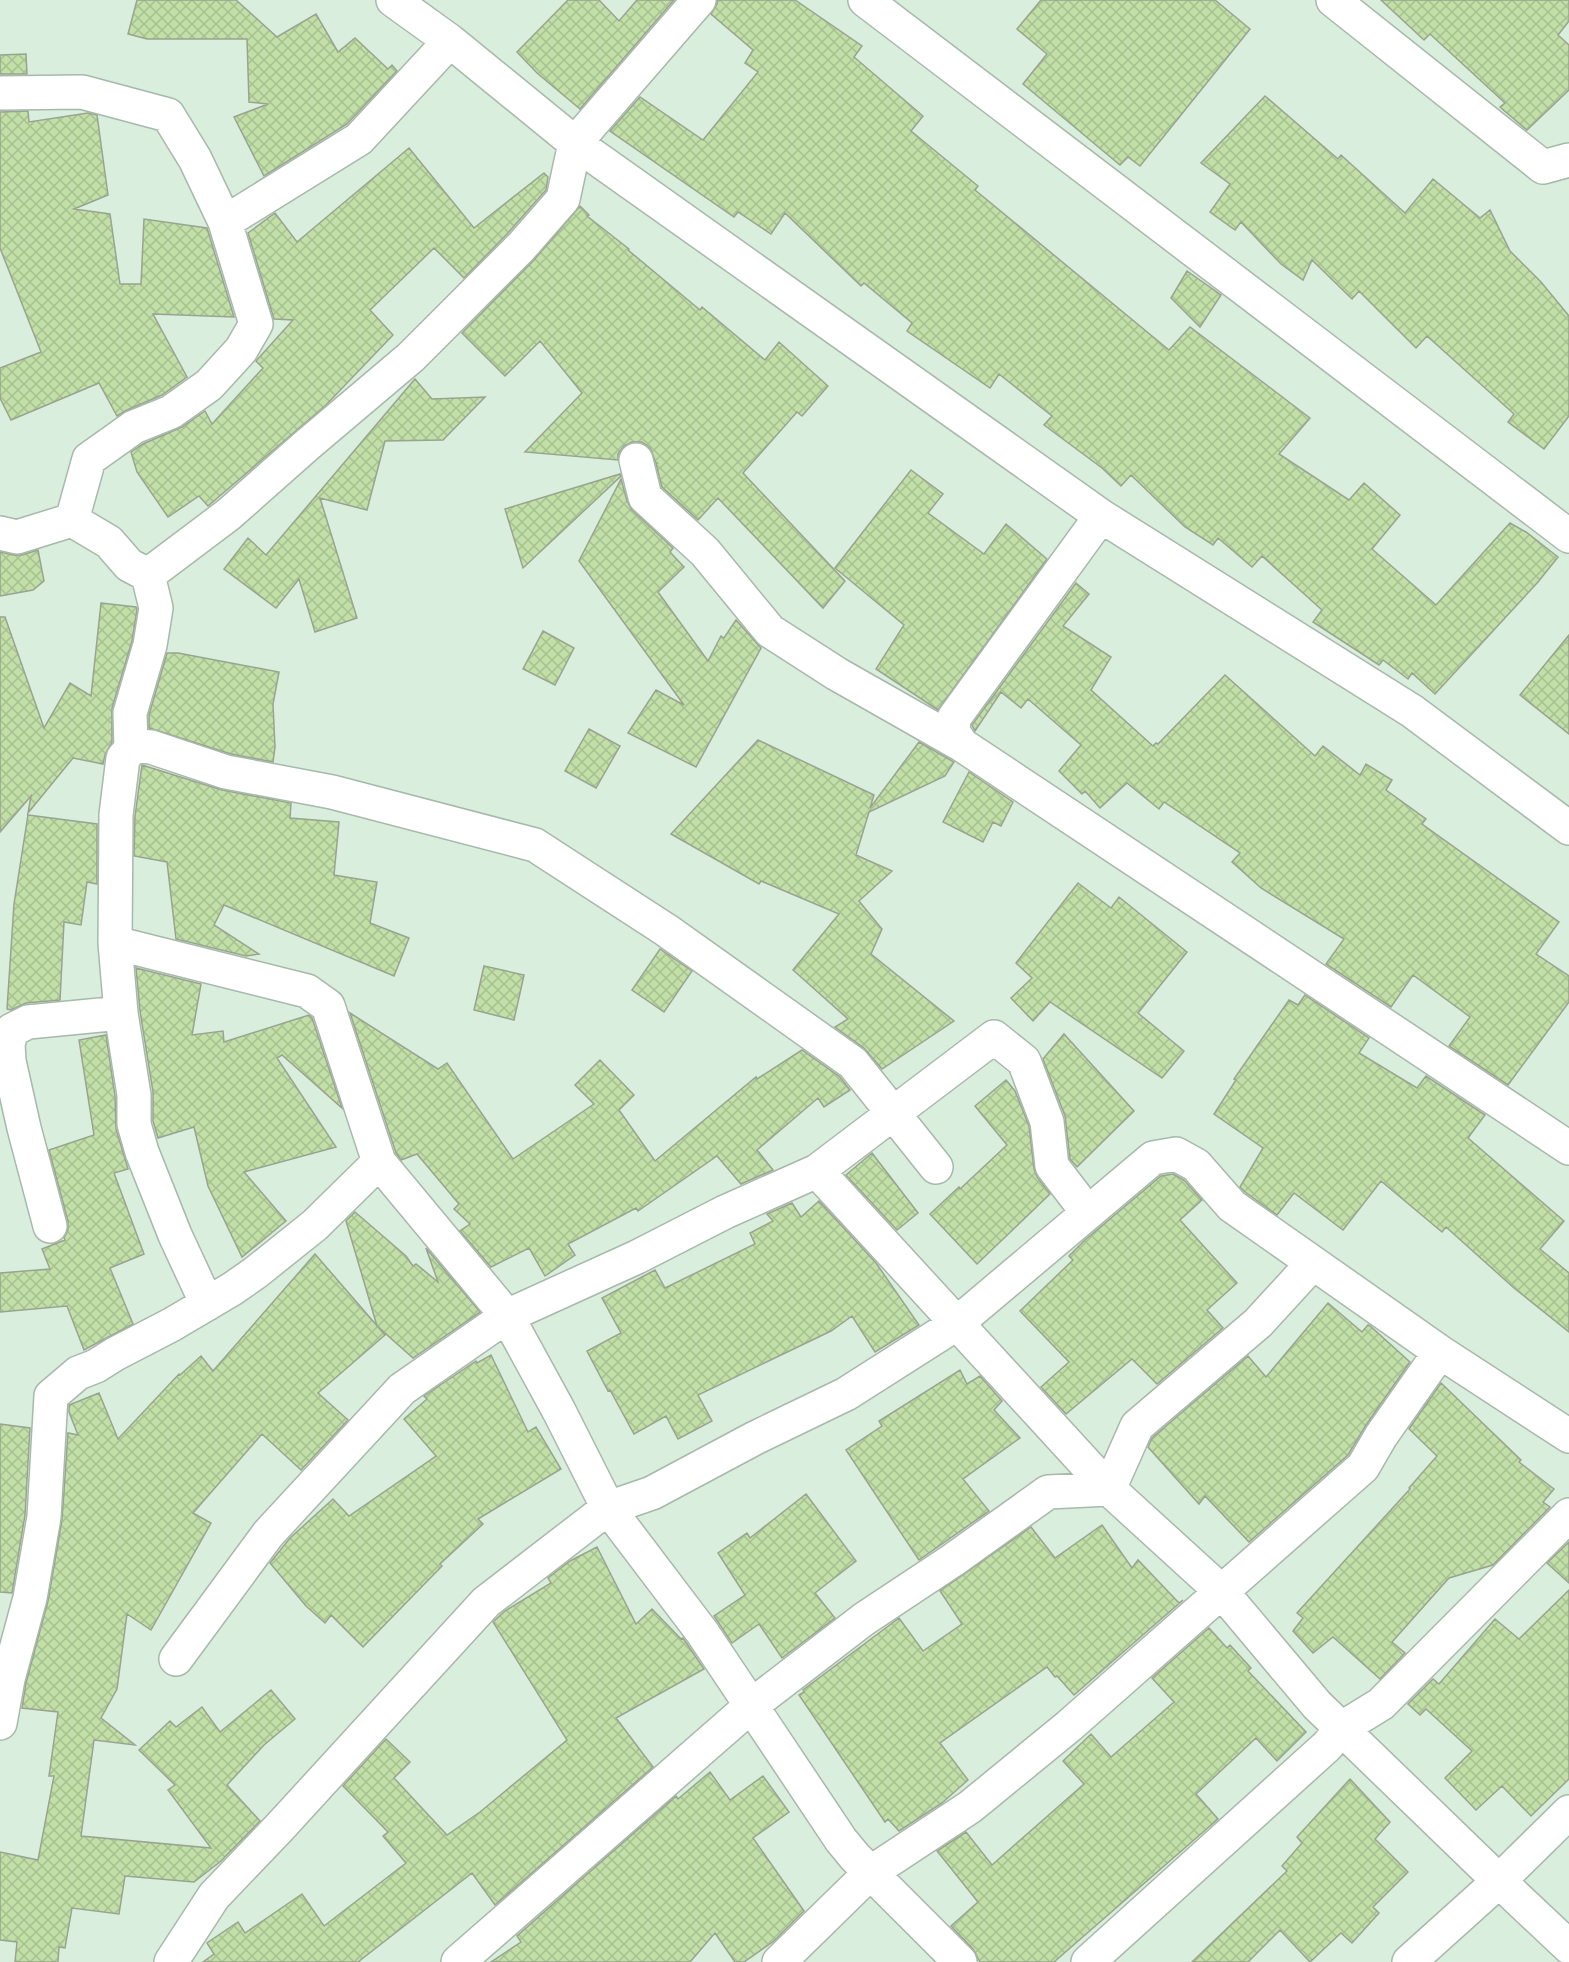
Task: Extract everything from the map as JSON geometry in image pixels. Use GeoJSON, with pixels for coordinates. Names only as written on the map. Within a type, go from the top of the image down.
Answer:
{"type":"FeatureCollection","features":[{"type":"Feature","properties":{"kind":"street"},"geometry":{"type":"LineString","coordinates":[[393,0],[450,41],[575,143],[1101,516],[1412,711],[1569,828]]}},
{"type":"Feature","properties":{"kind":"street"},"geometry":{"type":"LineString","coordinates":[[148,575],[229,514],[411,357],[521,247],[563,199],[575,143],[699,0]]}},
{"type":"Feature","properties":{"kind":"street"},"geometry":{"type":"LineString","coordinates":[[865,0],[1569,536]]}},
{"type":"Feature","properties":{"kind":"street"},"geometry":{"type":"LineString","coordinates":[[1333,0],[1543,167],[1569,160]]}},
{"type":"Feature","properties":{"kind":"street"},"geometry":{"type":"LineString","coordinates":[[225,222],[359,140],[450,41]]}},
{"type":"Feature","properties":{"kind":"street"},"geometry":{"type":"LineString","coordinates":[[0,93],[82,92],[168,115],[195,159],[225,222],[256,324],[241,350],[209,385],[171,412],[134,427],[89,459],[72,520]]}},
{"type":"Feature","properties":{"kind":"street"},"geometry":{"type":"LineString","coordinates":[[636,460],[645,497],[705,552],[770,631],[837,674],[962,745],[1569,1148]]}},
{"type":"Feature","properties":{"kind":"street"},"geometry":{"type":"LineString","coordinates":[[962,745],[953,732],[954,718],[1101,516]]}},
{"type":"Feature","properties":{"kind":"street"},"geometry":{"type":"LineString","coordinates":[[0,533],[17,537],[72,520],[109,542],[129,565],[148,575],[156,608],[150,645],[130,713],[131,749]]}},
{"type":"Feature","properties":{"kind":"street"},"geometry":{"type":"LineString","coordinates":[[207,1304],[175,1235],[142,1152],[134,1124],[134,1095],[121,1013],[115,943],[116,815],[123,758],[131,749],[140,746],[151,747],[226,772],[332,792],[535,845],[666,930],[853,1063],[936,1167]]}},
{"type":"Feature","properties":{"kind":"street"},"geometry":{"type":"LineString","coordinates":[[115,943],[307,991],[328,1006],[380,1162],[507,1316],[608,1508],[702,1632],[841,1840],[870,1873],[960,1962]]}},
{"type":"Feature","properties":{"kind":"street"},"geometry":{"type":"LineString","coordinates":[[50,1226],[9,1062],[8,1044],[12,1030],[28,1022],[121,1013]]}},
{"type":"Feature","properties":{"kind":"street"},"geometry":{"type":"LineString","coordinates":[[176,1659],[268,1534],[402,1389],[507,1316],[637,1257],[725,1212],[817,1171],[994,1037],[1024,1061],[1047,1122],[1052,1166],[1088,1213]]}},
{"type":"Feature","properties":{"kind":"street"},"geometry":{"type":"LineString","coordinates":[[171,1962],[214,1896],[310,1795],[486,1602],[608,1508],[652,1493],[755,1438],[846,1394],[956,1324],[1153,1158],[1176,1154],[1196,1165],[1232,1206],[1440,1352],[1569,1436]]}},
{"type":"Feature","properties":{"kind":"street"},"geometry":{"type":"LineString","coordinates":[[0,1723],[8,1679],[30,1598],[44,1518],[51,1396],[78,1373],[96,1366],[207,1304],[255,1273],[307,1232],[380,1162]]}},
{"type":"Feature","properties":{"kind":"street"},"geometry":{"type":"LineString","coordinates":[[817,1171],[1109,1489],[1222,1592],[1317,1705],[1569,1947]]}},
{"type":"Feature","properties":{"kind":"street"},"geometry":{"type":"LineString","coordinates":[[1109,1489],[1137,1426],[1258,1323],[1313,1263]]}},
{"type":"Feature","properties":{"kind":"street"},"geometry":{"type":"LineString","coordinates":[[779,1962],[870,1873],[970,1807],[1069,1726],[1363,1467],[1440,1352]]}},
{"type":"Feature","properties":{"kind":"street"},"geometry":{"type":"LineString","coordinates":[[458,1962],[752,1705],[864,1619],[953,1560],[1048,1492],[1109,1489]]}},
{"type":"Feature","properties":{"kind":"street"},"geometry":{"type":"LineString","coordinates":[[1088,1962],[1328,1746],[1342,1728],[1381,1704],[1569,1515]]}},
{"type":"Feature","properties":{"kind":"street"},"geometry":{"type":"LineString","coordinates":[[1409,1962],[1499,1881],[1569,1812]]}},
{"type":"Feature","properties":{"kind":"building"},"geometry":{"type":"Polygon","coordinates":[[[137,0],[236,0],[277,37],[316,14],[338,52],[355,38],[388,69],[392,65],[397,71],[347,124],[264,176],[234,117],[268,104],[249,102],[247,39],[147,39],[128,34],[137,0]]]}},
{"type":"Feature","properties":{"kind":"building"},"geometry":{"type":"Polygon","coordinates":[[[568,0],[599,0],[619,21],[637,0],[674,0],[580,109],[537,73],[517,52],[568,0]]]}},
{"type":"Feature","properties":{"kind":"building"},"geometry":{"type":"Polygon","coordinates":[[[717,0],[795,0],[862,46],[854,57],[923,116],[911,131],[978,186],[975,190],[1169,350],[1190,327],[1310,418],[1279,454],[1349,500],[1364,483],[1400,515],[1372,549],[1436,605],[1510,523],[1526,532],[1558,557],[1538,582],[1435,694],[1412,673],[1408,679],[1383,660],[1379,665],[1313,622],[1322,610],[1262,556],[1252,567],[1218,538],[1213,545],[1185,527],[1131,475],[1121,486],[1102,468],[1044,425],[1052,416],[999,374],[990,388],[907,331],[912,323],[864,283],[861,286],[785,213],[771,234],[738,212],[734,217],[610,131],[640,97],[703,140],[758,72],[745,63],[753,50],[711,14],[717,0]]]}},
{"type":"Feature","properties":{"kind":"building"},"geometry":{"type":"Polygon","coordinates":[[[1041,0],[1215,0],[1250,29],[1140,166],[1128,157],[1120,165],[1023,84],[1047,54],[1017,29],[1041,0]]]}},
{"type":"Feature","properties":{"kind":"building"},"geometry":{"type":"Polygon","coordinates":[[[1381,0],[1569,0],[1569,21],[1558,35],[1569,45],[1569,90],[1527,130],[1500,107],[1505,103],[1430,34],[1424,40],[1381,0]]]}},
{"type":"Feature","properties":{"kind":"building"},"geometry":{"type":"Polygon","coordinates":[[[26,54],[27,74],[0,74],[0,55],[26,54]]]}},
{"type":"Feature","properties":{"kind":"building"},"geometry":{"type":"Polygon","coordinates":[[[1265,96],[1338,159],[1341,155],[1405,213],[1433,179],[1480,218],[1490,210],[1510,251],[1541,282],[1569,316],[1569,416],[1544,449],[1508,422],[1514,414],[1427,336],[1416,348],[1359,291],[1352,299],[1312,260],[1303,280],[1281,264],[1241,222],[1235,230],[1210,212],[1230,184],[1201,163],[1265,96]]]}},
{"type":"Feature","properties":{"kind":"building"},"geometry":{"type":"Polygon","coordinates":[[[28,111],[29,122],[88,113],[97,115],[108,195],[74,209],[110,214],[120,284],[141,284],[144,219],[207,228],[234,317],[153,314],[187,377],[162,395],[117,416],[99,383],[11,420],[0,398],[0,368],[41,352],[0,248],[0,112],[28,111]]]}},
{"type":"Feature","properties":{"kind":"building"},"geometry":{"type":"Polygon","coordinates":[[[409,148],[474,228],[544,173],[548,177],[546,190],[464,278],[434,248],[370,310],[393,335],[326,405],[208,506],[199,496],[168,517],[137,472],[131,452],[143,444],[182,427],[205,411],[212,424],[263,368],[256,361],[293,320],[274,319],[248,233],[275,213],[297,242],[409,148]]]}},
{"type":"Feature","properties":{"kind":"building"},"geometry":{"type":"Polygon","coordinates":[[[580,206],[589,215],[587,216],[700,310],[702,307],[765,360],[779,342],[828,386],[802,416],[797,412],[743,473],[845,581],[823,608],[718,498],[698,520],[662,487],[656,464],[658,463],[650,448],[642,442],[632,442],[624,446],[618,454],[618,460],[525,452],[582,393],[540,341],[505,376],[462,333],[534,260],[580,206]]]}},
{"type":"Feature","properties":{"kind":"building"},"geometry":{"type":"Polygon","coordinates":[[[1187,271],[1221,295],[1200,327],[1171,298],[1187,271]]]}},
{"type":"Feature","properties":{"kind":"building"},"geometry":{"type":"Polygon","coordinates":[[[415,379],[432,399],[485,397],[443,440],[385,441],[367,510],[320,498],[357,618],[315,632],[299,579],[276,608],[224,569],[248,538],[266,555],[415,379]]]}},
{"type":"Feature","properties":{"kind":"building"},"geometry":{"type":"Polygon","coordinates":[[[911,470],[943,494],[928,513],[984,554],[1006,524],[1047,559],[938,710],[876,669],[904,625],[835,568],[911,470]]]}},
{"type":"Feature","properties":{"kind":"building"},"geometry":{"type":"Polygon","coordinates":[[[620,474],[621,476],[523,568],[505,509],[620,474]]]}},
{"type":"Feature","properties":{"kind":"building"},"geometry":{"type":"Polygon","coordinates":[[[621,479],[632,510],[673,548],[670,552],[684,567],[658,592],[708,661],[721,636],[724,638],[736,620],[761,648],[696,767],[628,733],[656,690],[684,705],[579,561],[621,479]]]}},
{"type":"Feature","properties":{"kind":"building"},"geometry":{"type":"Polygon","coordinates":[[[38,550],[44,581],[33,590],[0,596],[0,552],[22,555],[38,550]]]}},
{"type":"Feature","properties":{"kind":"building"},"geometry":{"type":"Polygon","coordinates":[[[1076,583],[1089,594],[1063,626],[1111,657],[1091,690],[1153,746],[1158,744],[1225,675],[1315,756],[1323,746],[1360,775],[1366,764],[1392,780],[1386,790],[1426,819],[1422,824],[1559,922],[1536,954],[1569,976],[1569,1002],[1508,1085],[1449,1046],[1470,1017],[1413,975],[1391,1007],[1326,964],[1344,939],[1261,888],[1232,862],[1240,853],[1164,802],[1159,809],[1127,783],[1100,808],[1085,791],[1082,794],[1059,771],[1081,745],[1028,699],[1021,708],[1001,692],[975,731],[972,725],[1076,583]]]}},
{"type":"Feature","properties":{"kind":"building"},"geometry":{"type":"Polygon","coordinates":[[[101,603],[136,607],[137,609],[132,641],[112,708],[112,742],[103,764],[73,758],[28,813],[31,796],[0,832],[0,617],[5,617],[44,728],[70,683],[91,696],[101,603]]]}},
{"type":"Feature","properties":{"kind":"building"},"geometry":{"type":"Polygon","coordinates":[[[543,631],[574,648],[555,685],[523,669],[543,631]]]}},
{"type":"Feature","properties":{"kind":"building"},"geometry":{"type":"Polygon","coordinates":[[[1569,635],[1569,734],[1520,695],[1569,635]]]}},
{"type":"Feature","properties":{"kind":"building"},"geometry":{"type":"Polygon","coordinates":[[[167,653],[178,653],[279,672],[273,704],[275,747],[273,762],[231,754],[149,728],[149,715],[167,653]]]}},
{"type":"Feature","properties":{"kind":"building"},"geometry":{"type":"Polygon","coordinates":[[[589,729],[620,746],[596,788],[565,771],[589,729]]]}},
{"type":"Feature","properties":{"kind":"building"},"geometry":{"type":"Polygon","coordinates":[[[758,740],[874,795],[870,808],[919,742],[954,762],[945,776],[869,812],[856,855],[892,871],[859,901],[882,929],[871,954],[954,1021],[882,1069],[864,1048],[835,1027],[848,1019],[793,970],[839,914],[761,881],[759,884],[671,834],[758,740]]]}},
{"type":"Feature","properties":{"kind":"building"},"geometry":{"type":"Polygon","coordinates":[[[142,765],[222,790],[291,803],[290,818],[339,822],[334,875],[377,882],[370,923],[409,938],[394,976],[224,905],[214,925],[259,954],[246,956],[176,939],[167,862],[134,856],[135,816],[142,765]]]}},
{"type":"Feature","properties":{"kind":"building"},"geometry":{"type":"Polygon","coordinates":[[[969,772],[1013,802],[1001,826],[993,822],[983,842],[943,822],[969,772]]]}},
{"type":"Feature","properties":{"kind":"building"},"geometry":{"type":"Polygon","coordinates":[[[28,815],[97,824],[97,884],[87,882],[81,925],[64,922],[60,1000],[26,1003],[11,1010],[7,1009],[14,904],[28,815]]]}},
{"type":"Feature","properties":{"kind":"building"},"geometry":{"type":"Polygon","coordinates":[[[1078,883],[1111,908],[1119,897],[1187,952],[1138,1013],[1184,1051],[1162,1078],[1050,1002],[1033,1021],[1011,998],[1032,978],[1016,963],[1078,883]]]}},
{"type":"Feature","properties":{"kind":"building"},"geometry":{"type":"Polygon","coordinates":[[[660,949],[692,971],[664,1012],[632,990],[660,949]]]}},
{"type":"Feature","properties":{"kind":"building"},"geometry":{"type":"Polygon","coordinates":[[[484,966],[524,975],[514,1020],[474,1010],[484,966]]]}},
{"type":"Feature","properties":{"kind":"building"},"geometry":{"type":"Polygon","coordinates":[[[136,968],[201,984],[192,1035],[223,1031],[224,1042],[309,1015],[312,1018],[342,1108],[282,1055],[277,1058],[336,1147],[244,1172],[286,1221],[242,1257],[208,1186],[194,1127],[158,1138],[153,1121],[153,1092],[140,1011],[136,968]]]}},
{"type":"Feature","properties":{"kind":"building"},"geometry":{"type":"Polygon","coordinates":[[[1305,995],[1369,1038],[1359,1053],[1417,1088],[1426,1076],[1485,1115],[1468,1138],[1564,1221],[1540,1249],[1569,1273],[1569,1332],[1514,1288],[1446,1227],[1442,1232],[1381,1181],[1343,1230],[1294,1193],[1277,1215],[1240,1187],[1263,1148],[1214,1114],[1236,1080],[1234,1079],[1289,1000],[1298,1005],[1305,995]]]}},
{"type":"Feature","properties":{"kind":"building"},"geometry":{"type":"Polygon","coordinates":[[[350,1013],[438,1069],[447,1063],[513,1159],[594,1104],[575,1085],[600,1060],[634,1095],[619,1110],[655,1161],[756,1077],[757,1079],[802,1050],[840,1077],[850,1090],[824,1107],[818,1098],[757,1150],[773,1170],[741,1184],[717,1156],[638,1211],[636,1208],[568,1244],[575,1255],[545,1276],[529,1248],[491,1267],[460,1231],[470,1224],[454,1209],[459,1204],[417,1154],[401,1160],[396,1153],[350,1013]]]}},
{"type":"Feature","properties":{"kind":"building"},"geometry":{"type":"Polygon","coordinates":[[[1064,1034],[1134,1111],[1077,1167],[1070,1159],[1065,1116],[1043,1059],[1064,1034]]]}},
{"type":"Feature","properties":{"kind":"building"},"geometry":{"type":"Polygon","coordinates":[[[106,1035],[115,1096],[116,1129],[128,1169],[114,1173],[144,1254],[110,1268],[133,1324],[84,1350],[67,1306],[0,1312],[0,1273],[50,1269],[42,1249],[65,1240],[68,1221],[49,1150],[94,1135],[79,1040],[106,1035]]]}},
{"type":"Feature","properties":{"kind":"building"},"geometry":{"type":"Polygon","coordinates":[[[1006,1080],[1015,1091],[1029,1126],[1037,1177],[1050,1194],[977,1264],[930,1214],[1007,1145],[975,1106],[1006,1080]]]}},
{"type":"Feature","properties":{"kind":"building"},"geometry":{"type":"Polygon","coordinates":[[[872,1153],[918,1213],[897,1230],[846,1175],[872,1153]]]}},
{"type":"Feature","properties":{"kind":"building"},"geometry":{"type":"Polygon","coordinates":[[[1173,1174],[1184,1180],[1202,1200],[1180,1220],[1237,1283],[1207,1310],[1223,1328],[1157,1384],[1132,1359],[1066,1414],[1041,1387],[1069,1362],[1020,1311],[1073,1260],[1069,1256],[1085,1240],[1161,1176],[1173,1174]]]}},
{"type":"Feature","properties":{"kind":"building"},"geometry":{"type":"Polygon","coordinates":[[[819,1201],[876,1263],[919,1325],[875,1352],[852,1316],[831,1331],[698,1395],[712,1421],[678,1439],[666,1416],[634,1434],[587,1351],[621,1333],[602,1298],[655,1270],[665,1288],[755,1244],[750,1233],[773,1221],[767,1214],[792,1203],[801,1217],[819,1201]]]}},
{"type":"Feature","properties":{"kind":"building"},"geometry":{"type":"Polygon","coordinates":[[[355,1212],[406,1256],[413,1266],[416,1264],[438,1282],[426,1248],[480,1312],[413,1358],[377,1326],[346,1221],[355,1212]]]}},
{"type":"Feature","properties":{"kind":"building"},"geometry":{"type":"Polygon","coordinates":[[[315,1254],[385,1335],[318,1393],[348,1420],[301,1470],[262,1434],[193,1513],[211,1523],[151,1630],[127,1614],[117,1689],[101,1718],[135,1745],[94,1740],[81,1836],[211,1848],[168,1790],[175,1785],[139,1750],[170,1721],[176,1727],[202,1707],[220,1732],[271,1690],[295,1719],[264,1745],[227,1785],[260,1821],[221,1861],[194,1882],[125,1876],[119,1914],[72,1908],[65,1948],[59,1947],[58,1962],[15,1962],[17,1942],[0,1940],[0,1852],[38,1860],[54,1776],[49,1776],[58,1712],[22,1708],[26,1683],[48,1601],[62,1520],[68,1433],[78,1435],[69,1412],[69,1405],[99,1393],[118,1439],[179,1374],[201,1356],[213,1371],[315,1254]]]}},
{"type":"Feature","properties":{"kind":"building"},"geometry":{"type":"Polygon","coordinates":[[[1328,1303],[1362,1332],[1368,1325],[1370,1326],[1410,1362],[1348,1455],[1249,1542],[1205,1496],[1199,1504],[1148,1447],[1152,1438],[1248,1356],[1266,1377],[1328,1303]]]}},
{"type":"Feature","properties":{"kind":"building"},"geometry":{"type":"Polygon","coordinates":[[[491,1355],[528,1432],[536,1427],[561,1469],[478,1519],[483,1524],[440,1564],[442,1566],[363,1647],[331,1615],[325,1623],[306,1606],[270,1563],[290,1538],[333,1499],[349,1516],[436,1456],[404,1419],[427,1399],[424,1396],[476,1361],[477,1363],[491,1355]]]}},
{"type":"Feature","properties":{"kind":"building"},"geometry":{"type":"Polygon","coordinates":[[[960,1370],[967,1384],[980,1376],[1002,1401],[994,1410],[1020,1438],[963,1479],[989,1511],[919,1560],[846,1450],[882,1426],[879,1421],[960,1370]]]}},
{"type":"Feature","properties":{"kind":"building"},"geometry":{"type":"Polygon","coordinates":[[[1441,1383],[1521,1460],[1519,1462],[1554,1489],[1543,1502],[1550,1507],[1493,1565],[1449,1578],[1392,1642],[1405,1653],[1380,1679],[1333,1637],[1313,1653],[1293,1631],[1303,1618],[1297,1613],[1410,1489],[1437,1456],[1409,1429],[1441,1383]]]}},
{"type":"Feature","properties":{"kind":"building"},"geometry":{"type":"Polygon","coordinates":[[[0,1424],[30,1428],[25,1515],[12,1593],[0,1592],[0,1424]]]}},
{"type":"Feature","properties":{"kind":"building"},"geometry":{"type":"Polygon","coordinates":[[[806,1494],[856,1561],[815,1593],[835,1618],[782,1658],[759,1624],[732,1643],[714,1616],[745,1595],[718,1553],[747,1533],[750,1538],[806,1494]]]}},
{"type":"Feature","properties":{"kind":"building"},"geometry":{"type":"Polygon","coordinates":[[[1102,1525],[1132,1568],[1138,1560],[1179,1603],[1183,1600],[1074,1695],[1047,1667],[940,1743],[968,1780],[942,1803],[899,1831],[888,1819],[885,1822],[799,1695],[899,1618],[923,1651],[962,1624],[940,1591],[1031,1527],[1055,1558],[1102,1525]]]}},
{"type":"Feature","properties":{"kind":"building"},"geometry":{"type":"Polygon","coordinates":[[[1569,1542],[1569,1583],[1547,1563],[1569,1542]]]}},
{"type":"Feature","properties":{"kind":"building"},"geometry":{"type":"Polygon","coordinates":[[[597,1547],[636,1624],[652,1609],[681,1639],[683,1638],[704,1669],[616,1718],[653,1767],[495,1905],[472,1873],[358,1962],[203,1962],[214,1954],[207,1943],[238,1922],[245,1933],[302,1894],[324,1926],[406,1863],[383,1836],[388,1832],[343,1786],[386,1739],[410,1762],[394,1778],[447,1835],[480,1812],[567,1740],[493,1622],[505,1611],[551,1583],[548,1578],[570,1561],[597,1547]]]}},
{"type":"Feature","properties":{"kind":"building"},"geometry":{"type":"Polygon","coordinates":[[[1569,1590],[1569,1779],[1531,1816],[1502,1786],[1476,1810],[1445,1778],[1472,1751],[1426,1709],[1420,1715],[1408,1704],[1433,1679],[1439,1684],[1495,1619],[1519,1639],[1569,1590]]]}},
{"type":"Feature","properties":{"kind":"building"},"geometry":{"type":"Polygon","coordinates":[[[1209,1628],[1227,1648],[1230,1645],[1251,1668],[1248,1671],[1306,1732],[1277,1761],[1256,1738],[1196,1794],[1218,1819],[1054,1962],[980,1962],[973,1949],[951,1926],[978,1902],[937,1851],[966,1832],[992,1865],[1084,1784],[1063,1761],[1091,1734],[1111,1757],[1174,1702],[1152,1678],[1209,1628]]]}},
{"type":"Feature","properties":{"kind":"building"},"geometry":{"type":"Polygon","coordinates":[[[710,1772],[730,1800],[763,1776],[789,1812],[753,1838],[804,1911],[774,1941],[744,1962],[735,1962],[715,1933],[690,1962],[491,1962],[521,1942],[517,1936],[676,1796],[678,1799],[710,1772]]]}},
{"type":"Feature","properties":{"kind":"building"},"geometry":{"type":"Polygon","coordinates":[[[1350,1779],[1390,1822],[1375,1839],[1408,1872],[1373,1907],[1379,1913],[1352,1943],[1341,1933],[1310,1962],[1280,1930],[1248,1962],[1192,1962],[1287,1871],[1282,1866],[1302,1843],[1297,1837],[1350,1779]]]}}]}
